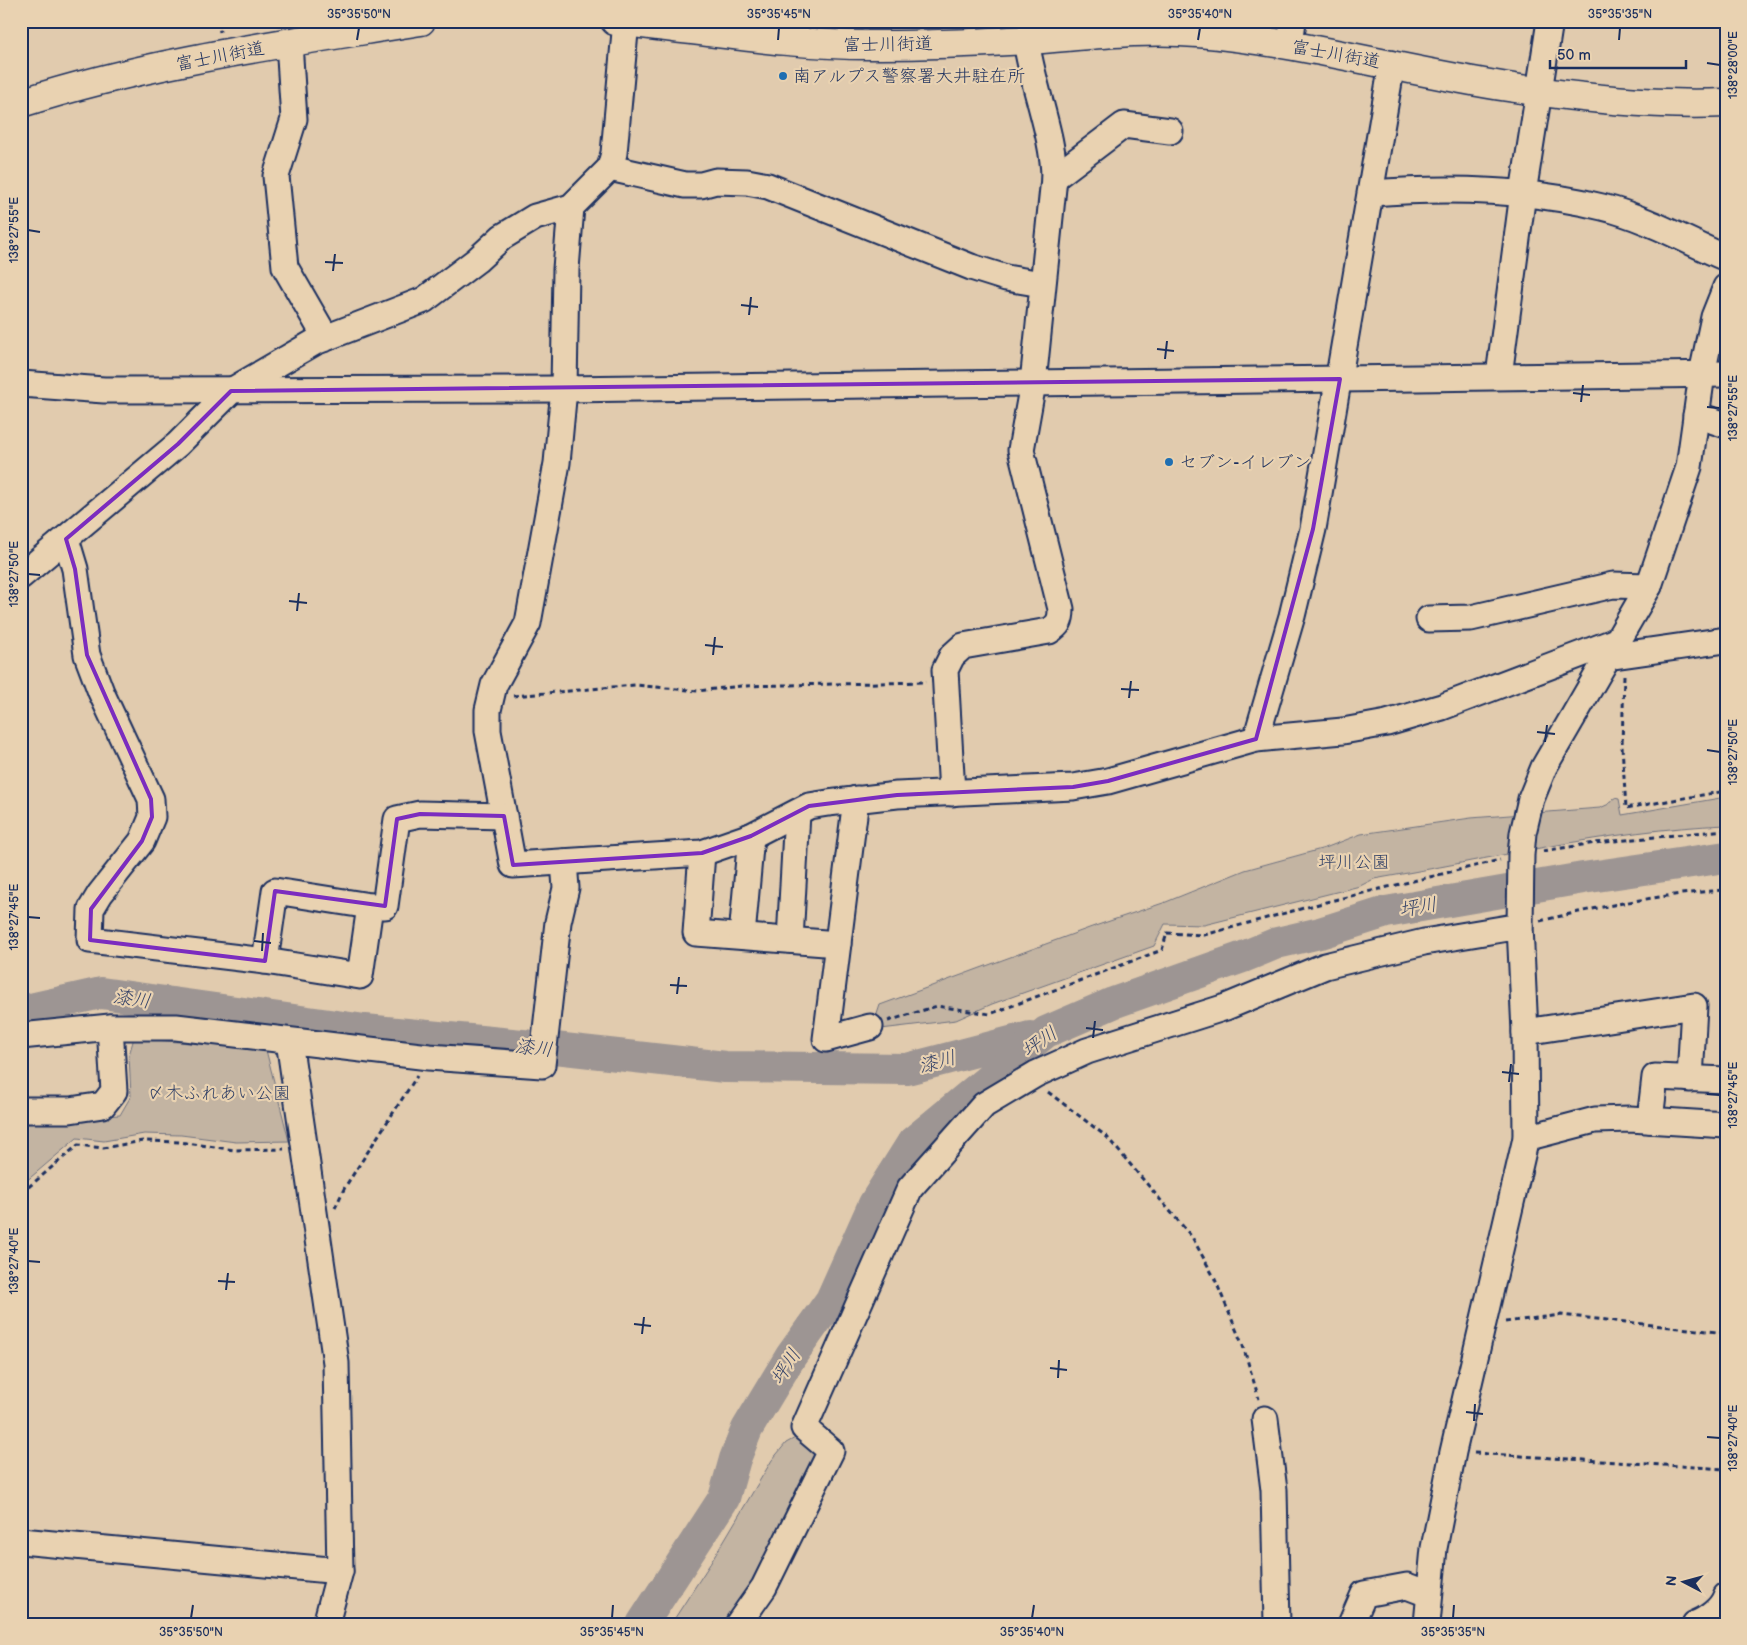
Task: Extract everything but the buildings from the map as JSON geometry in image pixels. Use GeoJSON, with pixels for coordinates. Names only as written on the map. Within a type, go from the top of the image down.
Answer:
{"type":"FeatureCollection","features":[{"type":"Feature","properties":{"kind":"main road","name":"富士川街道"},"geometry":{"type":"LineString","coordinates":[[21,102],[72,86],[139,71],[421,21]]}},
{"type":"Feature","properties":{"kind":"main road","name":"富士川街道"},"geometry":{"type":"LineString","coordinates":[[622,22],[828,44],[877,45],[1026,40],[1053,30],[1103,33],[1292,33],[1392,64],[1506,87],[1606,100],[1672,105],[1726,103]]}},
{"type":"Feature","properties":{"kind":"street"},"geometry":{"type":"LineString","coordinates":[[1499,376],[1523,194],[1550,21]]}},
{"type":"Feature","properties":{"kind":"street"},"geometry":{"type":"LineString","coordinates":[[21,576],[178,444],[230,390],[326,338],[424,300],[477,260],[502,237],[535,217],[570,207],[610,168],[614,153],[622,22]]}},
{"type":"Feature","properties":{"kind":"street"},"geometry":{"type":"LineString","coordinates":[[952,793],[945,670],[952,656],[963,646],[1049,631],[1056,626],[1061,618],[1061,609],[1020,450],[1033,383],[1054,178],[1054,160],[1029,68],[1026,40]]}},
{"type":"Feature","properties":{"kind":"street"},"geometry":{"type":"LineString","coordinates":[[289,43],[294,119],[276,176],[285,267],[326,338]]}},
{"type":"Feature","properties":{"kind":"street"},"geometry":{"type":"LineString","coordinates":[[1256,739],[1292,616],[1313,528],[1340,379],[1392,64]]}},
{"type":"Feature","properties":{"kind":"street"},"geometry":{"type":"LineString","coordinates":[[1054,178],[1124,125],[1170,131]]}},
{"type":"Feature","properties":{"kind":"street"},"geometry":{"type":"LineString","coordinates":[[610,168],[686,185],[701,185],[716,181],[748,182],[768,186],[971,267],[1006,278],[1042,284]]}},
{"type":"Feature","properties":{"kind":"street"},"geometry":{"type":"LineString","coordinates":[[1371,193],[1430,190],[1523,194],[1603,207],[1627,215],[1726,258]]}},
{"type":"Feature","properties":{"kind":"street"},"geometry":{"type":"LineString","coordinates":[[570,207],[566,268],[564,389],[558,464],[528,623],[494,685],[488,710],[488,731],[513,865],[702,853],[751,836],[809,806],[856,800],[1064,787],[1108,781],[1256,739],[1343,730],[1387,723],[1616,651],[1726,640]]}},
{"type":"Feature","properties":{"kind":"street"},"geometry":{"type":"LineString","coordinates":[[1427,1624],[1428,1594],[1434,1548],[1453,1452],[1526,1138],[1525,1032],[1520,926],[1523,833],[1531,799],[1541,775],[1616,651],[1649,586],[1688,467],[1696,414],[1714,374],[1714,317],[1726,287]]}},
{"type":"Feature","properties":{"kind":"street"},"geometry":{"type":"LineString","coordinates":[[21,384],[104,390],[564,389],[1714,374]]}},
{"type":"Feature","properties":{"kind":"street"},"geometry":{"type":"LineString","coordinates":[[1696,414],[1726,424]]}},
{"type":"Feature","properties":{"kind":"street"},"geometry":{"type":"LineString","coordinates":[[66,539],[75,569],[87,655],[101,692],[151,799],[152,817],[142,841],[100,894],[91,909],[90,940],[265,961],[360,976],[370,906]]}},
{"type":"Feature","properties":{"kind":"street"},"geometry":{"type":"LineString","coordinates":[[1429,619],[1471,618],[1612,585],[1649,586]]}},
{"type":"Feature","properties":{"kind":"street"},"geometry":{"type":"LineString","coordinates":[[856,800],[826,1039],[870,1027]]}},
{"type":"Feature","properties":{"kind":"street"},"geometry":{"type":"LineString","coordinates":[[790,940],[797,813]]}},
{"type":"Feature","properties":{"kind":"street"},"geometry":{"type":"LineString","coordinates":[[265,961],[274,891],[370,906],[385,906],[396,819],[420,814],[504,816]]}},
{"type":"Feature","properties":{"kind":"street"},"geometry":{"type":"LineString","coordinates":[[742,936],[751,836]]}},
{"type":"Feature","properties":{"kind":"street"},"geometry":{"type":"LineString","coordinates":[[702,853],[696,932],[838,944]]}},
{"type":"Feature","properties":{"kind":"street"},"geometry":{"type":"LineString","coordinates":[[21,1036],[110,1026],[176,1027],[429,1057],[542,1065],[558,922],[566,888],[564,862]]}},
{"type":"Feature","properties":{"kind":"street"},"geometry":{"type":"LineString","coordinates":[[738,1624],[764,1587],[831,1451],[804,1428],[910,1188],[984,1105],[1029,1078],[1087,1050],[1226,1008],[1325,966],[1424,942],[1520,926]]}},
{"type":"Feature","properties":{"kind":"street"},"geometry":{"type":"LineString","coordinates":[[1525,1032],[1694,1006],[1690,1078]]}},
{"type":"Feature","properties":{"kind":"street"},"geometry":{"type":"LineString","coordinates":[[21,1110],[70,1110],[103,1105],[114,1091],[110,1026]]}},
{"type":"Feature","properties":{"kind":"street"},"geometry":{"type":"LineString","coordinates":[[289,1041],[336,1363],[340,1571],[326,1624]]}},
{"type":"Feature","properties":{"kind":"street"},"geometry":{"type":"LineString","coordinates":[[1650,1120],[1655,1077],[1726,1080]]}},
{"type":"Feature","properties":{"kind":"street"},"geometry":{"type":"LineString","coordinates":[[1526,1138],[1595,1120],[1650,1120],[1726,1125]]}},
{"type":"Feature","properties":{"kind":"street"},"geometry":{"type":"LineString","coordinates":[[1264,1419],[1274,1490],[1277,1624]]}},
{"type":"Feature","properties":{"kind":"street"},"geometry":{"type":"LineString","coordinates":[[21,1541],[340,1571]]}},
{"type":"Feature","properties":{"kind":"street"},"geometry":{"type":"LineString","coordinates":[[1351,1624],[1364,1594],[1407,1586],[1428,1594]]}},
{"type":"Feature","properties":{"kind":"street"},"geometry":{"type":"LineString","coordinates":[[1695,1624],[1723,1604],[1726,1596]]}},
{"type":"Feature","properties":{"kind":"path"},"geometry":{"type":"LineString","coordinates":[[1616,651],[1626,808],[1726,791]]}},
{"type":"Feature","properties":{"kind":"path"},"geometry":{"type":"LineString","coordinates":[[490,698],[635,685],[698,691],[742,686],[930,682],[946,684]]}},
{"type":"Feature","properties":{"kind":"path"},"geometry":{"type":"LineString","coordinates":[[870,1027],[937,1006],[990,1014],[1162,950],[1167,933],[1204,935],[1326,902],[1522,855],[1595,843],[1726,830]]}},
{"type":"Feature","properties":{"kind":"path"},"geometry":{"type":"LineString","coordinates":[[1520,926],[1610,904],[1688,892],[1726,890]]}},
{"type":"Feature","properties":{"kind":"path"},"geometry":{"type":"LineString","coordinates":[[334,1211],[345,1187],[429,1057]]}},
{"type":"Feature","properties":{"kind":"path"},"geometry":{"type":"LineString","coordinates":[[1029,1078],[1107,1137],[1192,1237],[1214,1277],[1243,1346],[1264,1419]]}},
{"type":"Feature","properties":{"kind":"path"},"geometry":{"type":"LineString","coordinates":[[21,1190],[24,1191],[78,1144],[103,1148],[143,1141],[161,1141],[235,1150],[306,1148]]}},
{"type":"Feature","properties":{"kind":"path"},"geometry":{"type":"LineString","coordinates":[[1483,1325],[1561,1316],[1726,1333]]}},
{"type":"Feature","properties":{"kind":"path"},"geometry":{"type":"LineString","coordinates":[[1453,1452],[1726,1469]]}},
{"type":"Feature","properties":{"kind":"highlighted area"},"geometry":{"type":"Polygon","coordinates":[[[1340,379],[1313,529],[1256,739],[1108,781],[1073,787],[897,795],[809,806],[751,836],[702,853],[513,865],[504,816],[420,814],[397,819],[385,906],[275,891],[265,961],[90,940],[91,909],[142,841],[152,817],[151,799],[87,655],[75,569],[66,539],[178,444],[231,391],[1340,379]]]}},
{"type":"Feature","properties":{"kind":"green space","name":"坪川公園"},"geometry":{"type":"Polygon","coordinates":[[[1726,797],[1726,825],[1637,833],[1549,846],[1374,879],[1360,886],[1204,925],[1165,924],[1154,946],[992,1004],[956,1020],[881,1029],[875,1020],[880,1005],[1092,927],[1166,902],[1245,870],[1325,848],[1361,834],[1471,818],[1600,808],[1609,804],[1614,798],[1619,799],[1622,815],[1726,797]]]}},
{"type":"Feature","properties":{"kind":"green space","name":"〆木ふれあい公園"},"geometry":{"type":"Polygon","coordinates":[[[134,1038],[266,1050],[289,1141],[236,1142],[181,1135],[144,1134],[104,1141],[77,1138],[24,1183],[21,1182],[21,1121],[120,1115],[131,1096],[129,1055],[134,1038]]]}},
{"type":"Feature","properties":{"kind":"green space"},"geometry":{"type":"Polygon","coordinates":[[[799,1436],[824,1457],[733,1624],[671,1624],[710,1564],[772,1460],[786,1443],[799,1436]]]}},
{"type":"Feature","properties":{"kind":"waterway","name":"坪川"},"geometry":{"type":"LineString","coordinates":[[642,1624],[724,1498],[735,1459],[747,1429],[791,1356],[831,1300],[874,1204],[913,1142],[1046,1032],[1113,1003],[1277,943],[1320,933],[1386,912],[1583,878],[1726,857]]}},
{"type":"Feature","properties":{"kind":"waterway","name":"漆川"},"geometry":{"type":"LineString","coordinates":[[21,1011],[101,993],[365,1030],[555,1048],[725,1067],[907,1069],[1030,1037]]}},
{"type":"Feature","properties":{"kind":"place","name":"南アルプス警察署大井駐在所"},"geometry":{"type":"Point","coordinates":[783,76]}},
{"type":"Feature","properties":{"kind":"place","name":"セブン-イレブン"},"geometry":{"type":"Point","coordinates":[1169,462]}}]}
